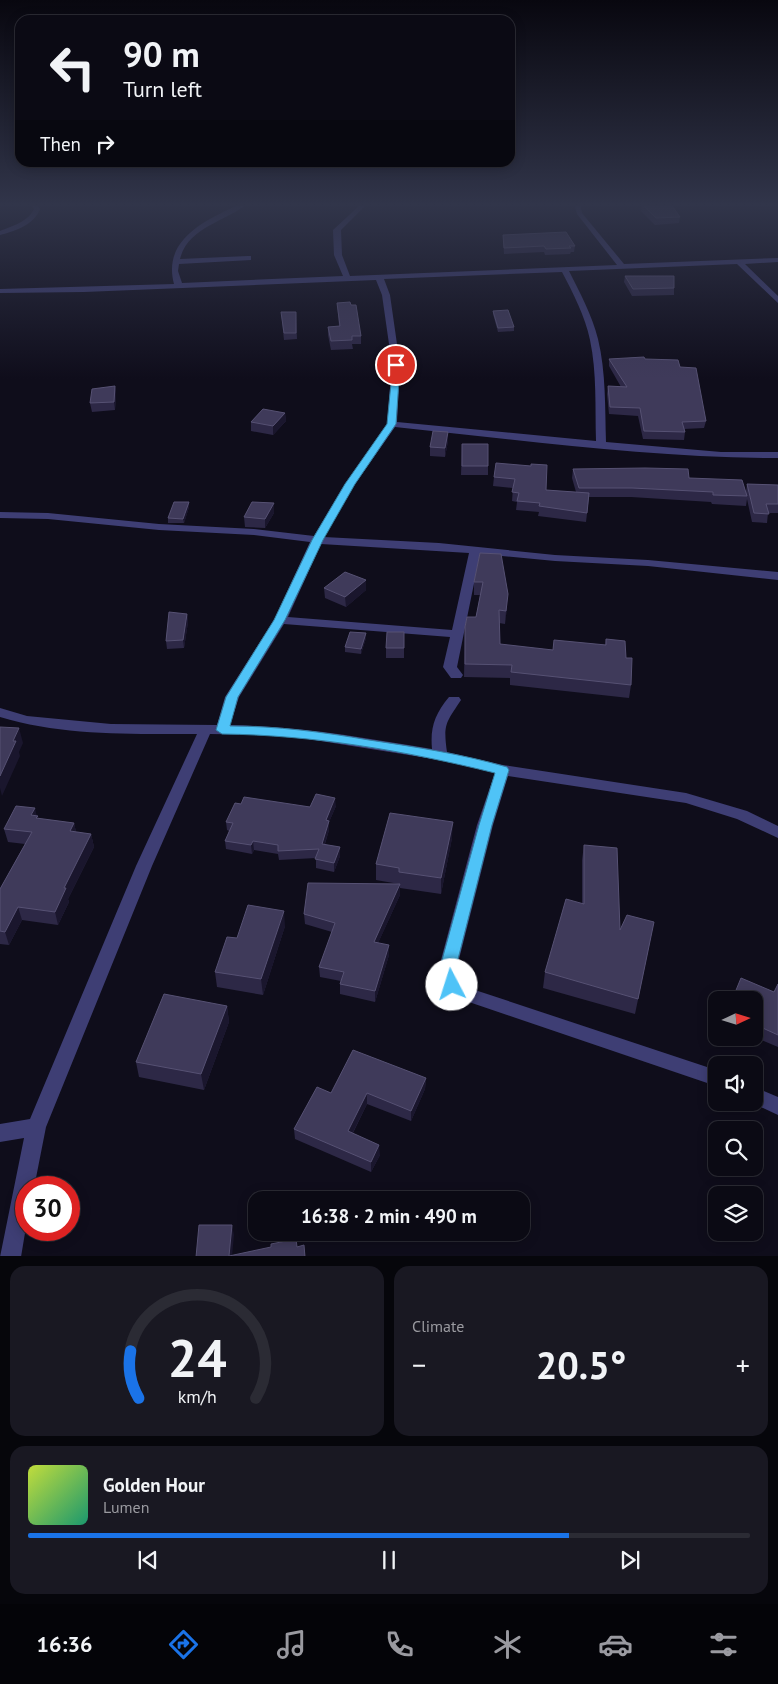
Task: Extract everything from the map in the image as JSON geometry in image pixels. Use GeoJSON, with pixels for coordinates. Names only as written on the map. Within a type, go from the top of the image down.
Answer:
{"type":"FeatureCollection","features":[{"type":"Feature","properties":{"kind":"street"},"geometry":{"type":"LineString","coordinates":[[175,263],[173,274],[179,286]]}},
{"type":"Feature","properties":{"kind":"street"},"geometry":{"type":"LineString","coordinates":[[341,263],[347,278]]}},
{"type":"Feature","properties":{"kind":"street"},"geometry":{"type":"LineString","coordinates":[[618,263],[621,266]]}},
{"type":"Feature","properties":{"kind":"street"},"geometry":{"type":"LineString","coordinates":[[0,291],[179,286],[700,263]]}},
{"type":"Feature","properties":{"kind":"street"},"geometry":{"type":"LineString","coordinates":[[740,263],[778,302]]}},
{"type":"Feature","properties":{"kind":"street"},"geometry":{"type":"LineString","coordinates":[[564,268],[578,295],[594,339],[601,444]]}},
{"type":"Feature","properties":{"kind":"street"},"geometry":{"type":"LineString","coordinates":[[222,730],[232,697],[280,620],[317,540],[350,484],[392,424],[396,365],[386,295],[379,276]]}},
{"type":"Feature","properties":{"kind":"street"},"geometry":{"type":"LineString","coordinates":[[392,424],[721,455],[778,455]]}},
{"type":"Feature","properties":{"kind":"street"},"geometry":{"type":"LineString","coordinates":[[0,515],[48,516],[159,527],[254,532],[317,540],[648,563],[778,576]]}},
{"type":"Feature","properties":{"kind":"street"},"geometry":{"type":"LineString","coordinates":[[456,675],[450,667],[476,550]]}},
{"type":"Feature","properties":{"kind":"street"},"geometry":{"type":"LineString","coordinates":[[280,620],[457,634]]}},
{"type":"Feature","properties":{"kind":"street"},"geometry":{"type":"LineString","coordinates":[[440,755],[437,725],[443,712],[454,700]]}},
{"type":"Feature","properties":{"kind":"street"},"geometry":{"type":"LineString","coordinates":[[0,712],[26,720],[111,729],[270,730],[308,734],[440,755],[503,770],[686,798],[742,816],[778,832]]}},
{"type":"Feature","properties":{"kind":"street"},"geometry":{"type":"LineString","coordinates":[[10,1256],[36,1127],[144,866],[204,731]]}},
{"type":"Feature","properties":{"kind":"street"},"geometry":{"type":"LineString","coordinates":[[503,770],[486,825],[447,971],[452,985],[472,996],[708,1075]]}},
{"type":"Feature","properties":{"kind":"street"},"geometry":{"type":"LineString","coordinates":[[763,1099],[778,1106]]}},
{"type":"Feature","properties":{"kind":"street"},"geometry":{"type":"LineString","coordinates":[[0,1132],[36,1127]]}},
{"type":"Feature","properties":{"kind":"building"},"geometry":{"type":"Polygon","coordinates":[[[625,276],[674,276],[674,288],[633,289],[625,276]]]}},
{"type":"Feature","properties":{"kind":"building"},"geometry":{"type":"Polygon","coordinates":[[[350,302],[351,305],[356,305],[361,336],[352,336],[352,340],[331,341],[328,327],[340,326],[337,303],[350,302]]]}},
{"type":"Feature","properties":{"kind":"building"},"geometry":{"type":"Polygon","coordinates":[[[508,310],[514,327],[498,328],[493,311],[508,310]]]}},
{"type":"Feature","properties":{"kind":"building"},"geometry":{"type":"Polygon","coordinates":[[[281,312],[296,312],[296,333],[284,333],[281,312]]]}},
{"type":"Feature","properties":{"kind":"building"},"geometry":{"type":"Polygon","coordinates":[[[644,357],[645,359],[678,360],[680,367],[696,368],[706,421],[682,422],[685,432],[644,431],[640,408],[610,407],[608,386],[627,387],[609,359],[644,357]]]}},
{"type":"Feature","properties":{"kind":"building"},"geometry":{"type":"Polygon","coordinates":[[[115,386],[114,402],[90,403],[92,389],[115,386]]]}},
{"type":"Feature","properties":{"kind":"building"},"geometry":{"type":"Polygon","coordinates":[[[263,409],[285,413],[273,426],[251,422],[263,409]]]}},
{"type":"Feature","properties":{"kind":"building"},"geometry":{"type":"Polygon","coordinates":[[[433,431],[448,432],[445,448],[430,447],[433,431]]]}},
{"type":"Feature","properties":{"kind":"building"},"geometry":{"type":"Polygon","coordinates":[[[462,444],[488,444],[488,466],[462,466],[462,444]]]}},
{"type":"Feature","properties":{"kind":"building"},"geometry":{"type":"Polygon","coordinates":[[[496,463],[531,466],[531,464],[547,465],[546,490],[589,493],[587,513],[539,506],[540,503],[517,501],[519,493],[512,492],[515,479],[494,477],[496,463]]]}},
{"type":"Feature","properties":{"kind":"building"},"geometry":{"type":"Polygon","coordinates":[[[573,469],[688,469],[689,478],[742,480],[747,496],[713,495],[713,492],[632,488],[579,488],[573,469]]]}},
{"type":"Feature","properties":{"kind":"building"},"geometry":{"type":"Polygon","coordinates":[[[747,484],[778,485],[778,504],[766,504],[769,514],[754,513],[747,484]]]}},
{"type":"Feature","properties":{"kind":"building"},"geometry":{"type":"Polygon","coordinates":[[[174,502],[189,502],[183,519],[168,518],[174,502]]]}},
{"type":"Feature","properties":{"kind":"building"},"geometry":{"type":"Polygon","coordinates":[[[252,502],[274,503],[265,519],[244,517],[252,502]]]}},
{"type":"Feature","properties":{"kind":"building"},"geometry":{"type":"Polygon","coordinates":[[[480,553],[501,554],[508,594],[506,611],[499,610],[500,644],[553,650],[554,640],[606,645],[606,639],[625,641],[626,658],[632,658],[631,685],[511,672],[512,665],[465,664],[465,627],[467,617],[476,617],[483,582],[474,582],[480,553]]]}},
{"type":"Feature","properties":{"kind":"building"},"geometry":{"type":"Polygon","coordinates":[[[345,572],[366,580],[345,597],[324,588],[345,572]]]}},
{"type":"Feature","properties":{"kind":"building"},"geometry":{"type":"Polygon","coordinates":[[[169,612],[187,614],[183,640],[166,641],[169,612]]]}},
{"type":"Feature","properties":{"kind":"building"},"geometry":{"type":"Polygon","coordinates":[[[350,632],[366,633],[361,649],[345,647],[350,632]]]}},
{"type":"Feature","properties":{"kind":"building"},"geometry":{"type":"Polygon","coordinates":[[[387,632],[404,632],[404,648],[386,648],[387,632]]]}},
{"type":"Feature","properties":{"kind":"building"},"geometry":{"type":"Polygon","coordinates":[[[0,727],[19,728],[13,741],[16,741],[0,776],[0,727]]]}},
{"type":"Feature","properties":{"kind":"building"},"geometry":{"type":"Polygon","coordinates":[[[316,794],[335,798],[326,820],[329,821],[322,844],[340,847],[334,863],[315,859],[319,849],[278,851],[278,845],[253,841],[251,845],[225,841],[233,823],[226,822],[235,803],[241,804],[244,797],[310,807],[316,794]]]}},
{"type":"Feature","properties":{"kind":"building"},"geometry":{"type":"Polygon","coordinates":[[[16,806],[35,808],[31,815],[38,816],[36,818],[74,823],[70,831],[91,834],[64,888],[66,888],[55,912],[18,907],[5,932],[0,931],[0,889],[32,832],[4,829],[16,806]]]}},
{"type":"Feature","properties":{"kind":"building"},"geometry":{"type":"Polygon","coordinates":[[[390,813],[453,822],[441,878],[399,872],[399,868],[376,864],[390,813]]]}},
{"type":"Feature","properties":{"kind":"building"},"geometry":{"type":"Polygon","coordinates":[[[584,845],[617,848],[620,930],[627,915],[654,922],[638,999],[545,972],[566,899],[584,904],[584,845]]]}},
{"type":"Feature","properties":{"kind":"building"},"geometry":{"type":"Polygon","coordinates":[[[308,883],[400,884],[374,942],[389,945],[375,991],[340,984],[344,972],[319,967],[335,923],[304,914],[308,883]]]}},
{"type":"Feature","properties":{"kind":"building"},"geometry":{"type":"Polygon","coordinates":[[[248,905],[284,911],[261,979],[215,972],[227,937],[237,938],[248,905]]]}},
{"type":"Feature","properties":{"kind":"building"},"geometry":{"type":"Polygon","coordinates":[[[741,978],[774,992],[778,984],[778,1035],[763,1028],[763,991],[736,991],[741,978]]]}},
{"type":"Feature","properties":{"kind":"building"},"geometry":{"type":"Polygon","coordinates":[[[164,994],[227,1006],[201,1074],[136,1062],[164,994]]]}},
{"type":"Feature","properties":{"kind":"building"},"geometry":{"type":"Polygon","coordinates":[[[353,1050],[426,1078],[411,1111],[367,1093],[348,1131],[379,1145],[371,1162],[294,1129],[317,1087],[331,1093],[353,1050]]]}},
{"type":"Feature","properties":{"kind":"building"},"geometry":{"type":"Polygon","coordinates":[[[199,1225],[232,1225],[229,1256],[196,1256],[199,1225]]]}},
{"type":"Feature","properties":{"kind":"building"},"geometry":{"type":"Polygon","coordinates":[[[286,1241],[296,1241],[297,1247],[304,1245],[305,1256],[229,1256],[271,1247],[271,1244],[286,1241]]]}},
{"type":"Feature","properties":{"kind":"route"},"geometry":{"type":"LineString","coordinates":[[396,365],[392,424],[350,484],[317,540],[280,620],[232,697],[222,730],[270,730],[308,734],[440,755],[503,770],[486,825],[447,971],[452,985]]}}]}
